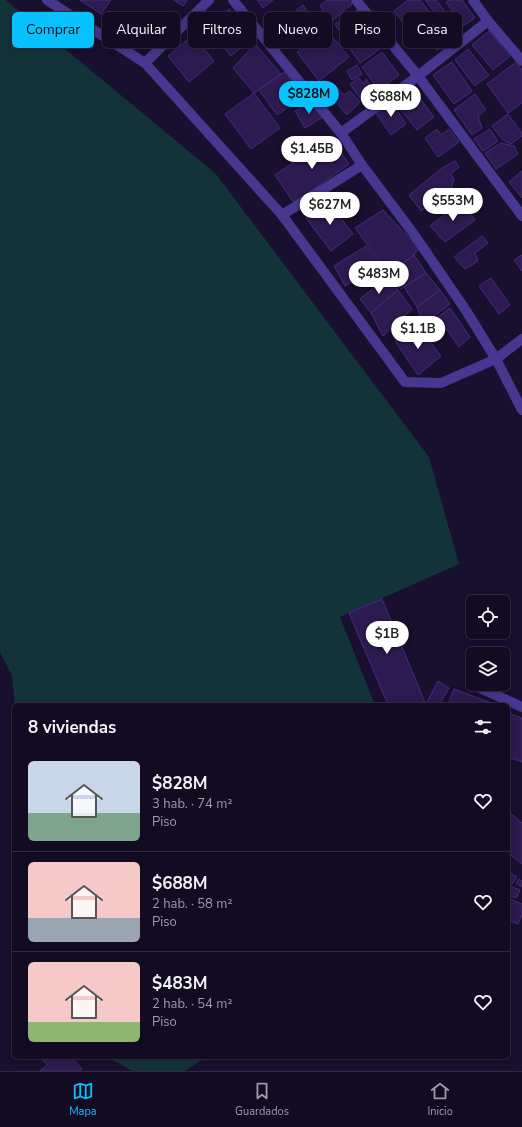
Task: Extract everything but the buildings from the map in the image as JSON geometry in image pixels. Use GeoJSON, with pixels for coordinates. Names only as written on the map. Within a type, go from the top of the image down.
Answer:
{"type":"FeatureCollection","features":[{"type":"Feature","properties":{"kind":"street"},"geometry":{"type":"LineString","coordinates":[[46,0],[145,63],[282,215],[406,382],[441,383],[496,359],[522,338]]}},
{"type":"Feature","properties":{"kind":"street"},"geometry":{"type":"LineString","coordinates":[[145,63],[209,0]]}},
{"type":"Feature","properties":{"kind":"street"},"geometry":{"type":"LineString","coordinates":[[233,0],[341,133],[362,165],[417,240],[465,309],[496,359],[522,410]]}},
{"type":"Feature","properties":{"kind":"street"},"geometry":{"type":"LineString","coordinates":[[356,0],[418,76],[522,216]]}},
{"type":"Feature","properties":{"kind":"street"},"geometry":{"type":"LineString","coordinates":[[473,0],[488,21],[522,61]]}},
{"type":"Feature","properties":{"kind":"street"},"geometry":{"type":"LineString","coordinates":[[341,133],[418,76],[488,21]]}},
{"type":"Feature","properties":{"kind":"street"},"geometry":{"type":"LineString","coordinates":[[282,215],[362,165]]}},
{"type":"Feature","properties":{"kind":"street"},"geometry":{"type":"LineString","coordinates":[[487,691],[522,707]]}},
{"type":"Feature","properties":{"kind":"green space"},"geometry":{"type":"Polygon","coordinates":[[[0,0],[6,0],[20,12],[12,12],[12,48],[64,48],[216,174],[429,457],[459,564],[340,617],[374,703],[15,703],[12,676],[0,652],[0,0]]]}},
{"type":"Feature","properties":{"kind":"green space"},"geometry":{"type":"Polygon","coordinates":[[[111,1059],[203,1059],[185,1071],[132,1071],[111,1059]]]}}]}
